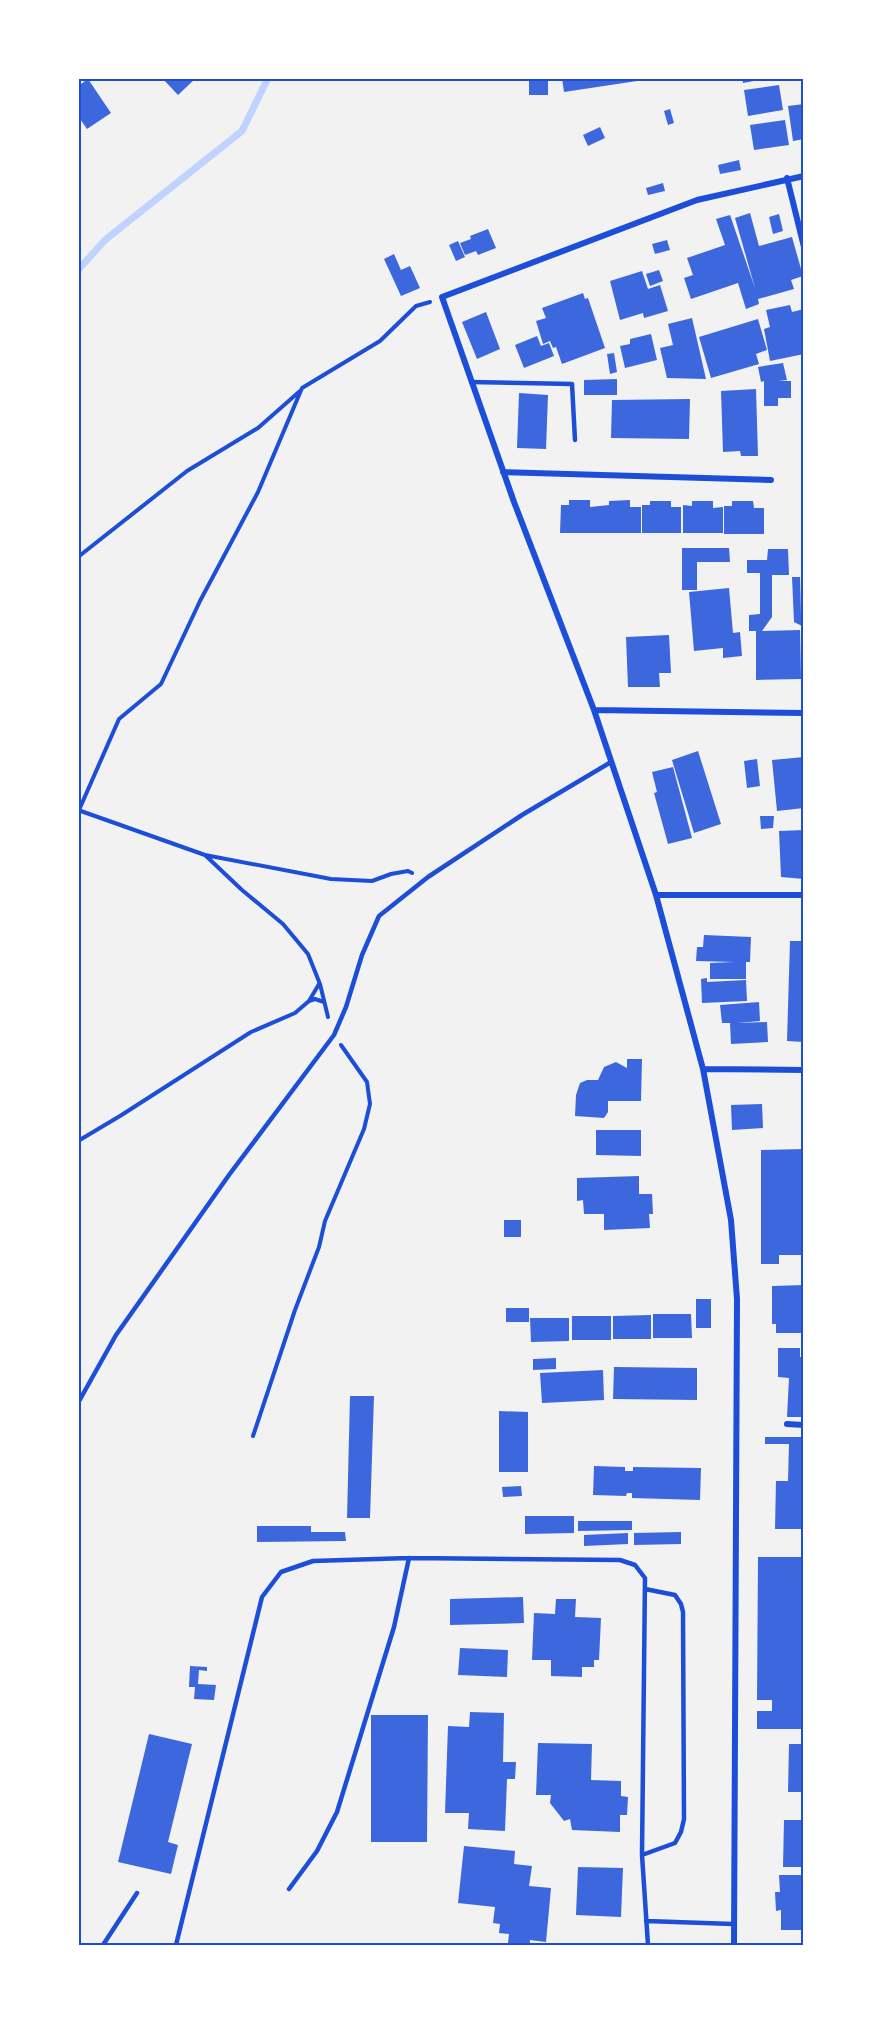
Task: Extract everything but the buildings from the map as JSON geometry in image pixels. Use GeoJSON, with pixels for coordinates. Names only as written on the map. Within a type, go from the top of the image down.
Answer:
{"type":"FeatureCollection","features":[{"type":"Feature","properties":{"kind":"street"},"geometry":{"type":"LineString","coordinates":[[734,1945],[736,1299],[731,1220],[703,1069],[656,895],[594,710],[503,472],[442,297],[697,200],[804,176]]}},
{"type":"Feature","properties":{"kind":"street"},"geometry":{"type":"LineString","coordinates":[[787,178],[804,247]]}},
{"type":"Feature","properties":{"kind":"street"},"geometry":{"type":"LineString","coordinates":[[503,472],[771,480]]}},
{"type":"Feature","properties":{"kind":"street"},"geometry":{"type":"LineString","coordinates":[[594,710],[804,713]]}},
{"type":"Feature","properties":{"kind":"street"},"geometry":{"type":"LineString","coordinates":[[656,895],[804,895]]}},
{"type":"Feature","properties":{"kind":"street"},"geometry":{"type":"LineString","coordinates":[[703,1069],[804,1070]]}},
{"type":"Feature","properties":{"kind":"street"},"geometry":{"type":"LineString","coordinates":[[787,1424],[804,1425]]}},
{"type":"Feature","properties":{"kind":"lane"},"geometry":{"type":"LineString","coordinates":[[471,382],[572,384],[575,440]]}},
{"type":"Feature","properties":{"kind":"lane"},"geometry":{"type":"LineString","coordinates":[[78,1403],[116,1335],[229,1175],[334,1035],[362,955],[379,916],[428,877],[522,815],[612,762]]}},
{"type":"Feature","properties":{"kind":"lane"},"geometry":{"type":"LineString","coordinates":[[289,1889],[317,1851],[337,1812],[394,1626],[409,1558]]}},
{"type":"Feature","properties":{"kind":"lane"},"geometry":{"type":"LineString","coordinates":[[176,1945],[261,1597],[281,1572],[313,1561],[409,1558],[620,1560],[635,1565],[645,1578],[642,1855],[648,1945]]}},
{"type":"Feature","properties":{"kind":"lane"},"geometry":{"type":"LineString","coordinates":[[642,1855],[675,1843],[684,1819],[683,1612],[675,1595],[645,1589]]}},
{"type":"Feature","properties":{"kind":"lane"},"geometry":{"type":"LineString","coordinates":[[103,1945],[137,1893]]}},
{"type":"Feature","properties":{"kind":"lane"},"geometry":{"type":"LineString","coordinates":[[646,1921],[733,1924]]}},
{"type":"Feature","properties":{"kind":"path"},"geometry":{"type":"LineString","coordinates":[[78,557],[187,471],[258,428],[303,388],[380,341],[416,306],[442,297]]}},
{"type":"Feature","properties":{"kind":"path"},"geometry":{"type":"LineString","coordinates":[[303,388],[258,492],[200,601],[161,684],[120,719],[78,810],[205,855],[331,879],[372,880],[408,872],[428,877]]}},
{"type":"Feature","properties":{"kind":"path"},"geometry":{"type":"LineString","coordinates":[[205,855],[242,890],[284,924],[308,954],[320,984],[334,1035],[367,1082],[370,1104],[364,1129],[325,1221],[320,1247],[295,1310],[253,1436]]}},
{"type":"Feature","properties":{"kind":"path"},"geometry":{"type":"LineString","coordinates":[[309,1001],[320,984]]}},
{"type":"Feature","properties":{"kind":"path"},"geometry":{"type":"LineString","coordinates":[[78,1141],[251,1032],[287,1017],[309,1001],[315,999],[325,1002]]}},
{"type":"Feature","properties":{"kind":"waterway"},"geometry":{"type":"LineString","coordinates":[[78,270],[105,240],[242,131],[268,78]]}}]}
